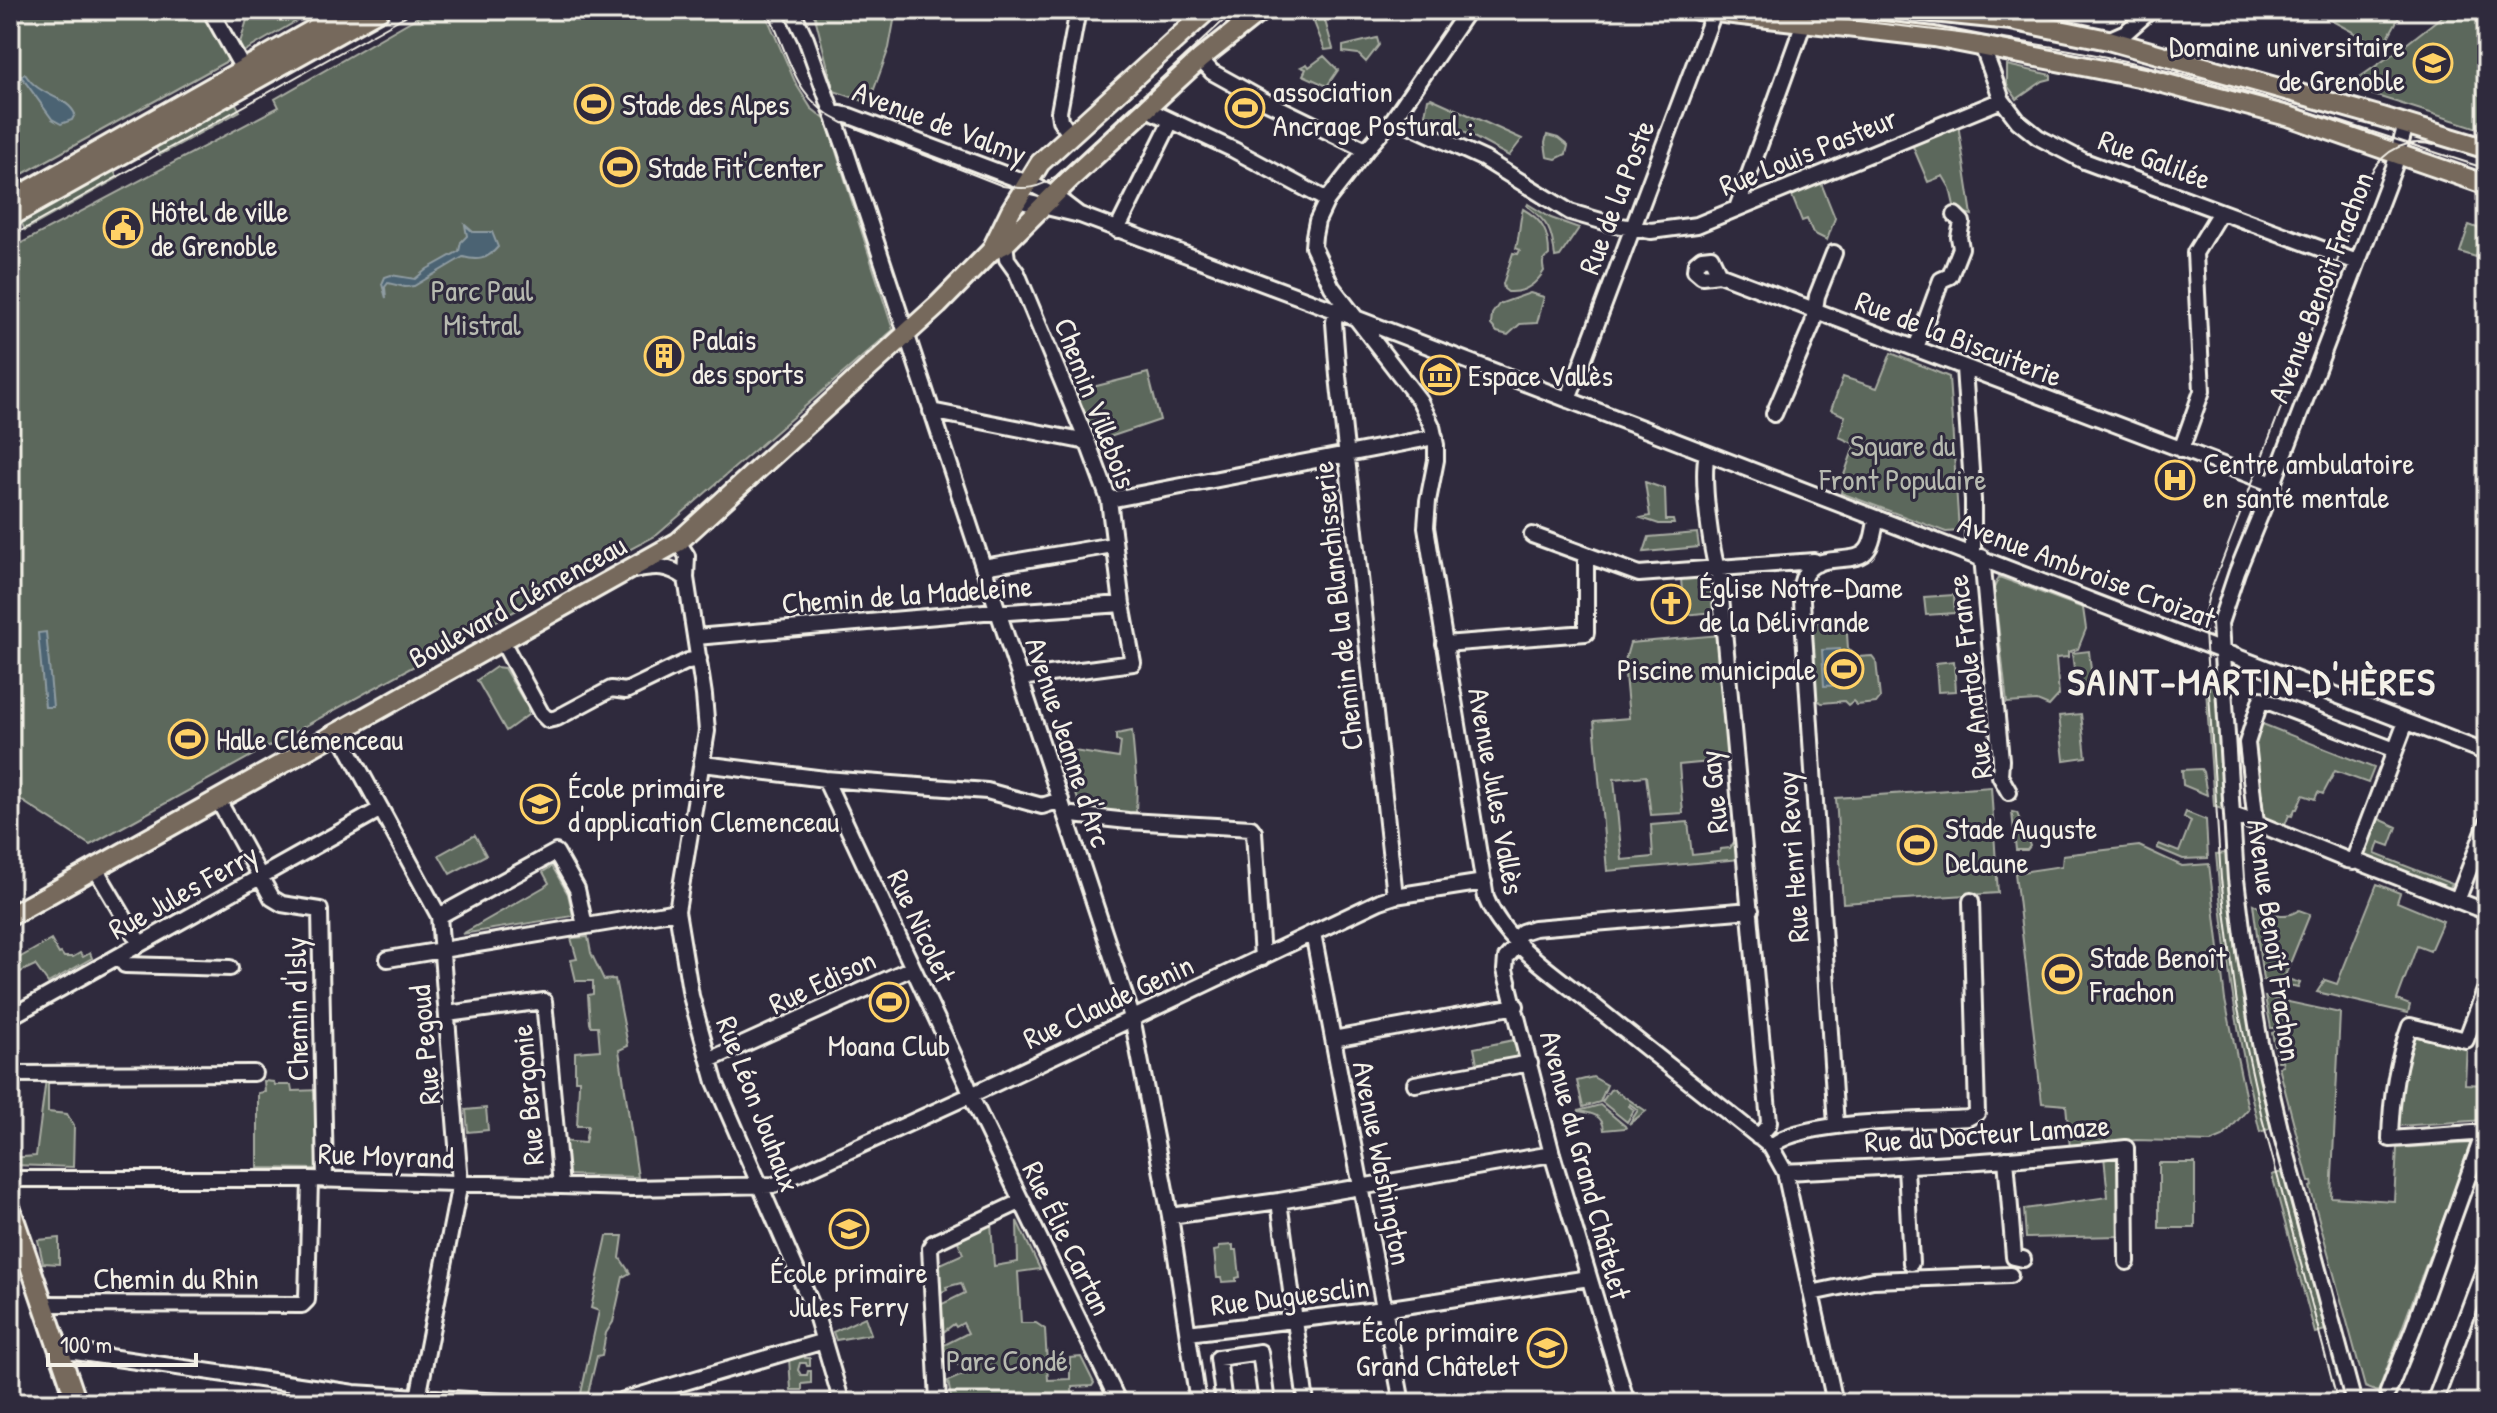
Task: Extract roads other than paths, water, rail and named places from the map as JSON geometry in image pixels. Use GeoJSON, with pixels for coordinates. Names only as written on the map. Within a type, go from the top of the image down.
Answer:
{"type":"FeatureCollection","features":[{"type":"Feature","properties":{"kind":"main road"},"geometry":{"type":"LineString","coordinates":[[10,201],[348,10]]}},
{"type":"Feature","properties":{"kind":"main road","name":"Boulevard Clémenceau"},"geometry":{"type":"LineString","coordinates":[[998,248],[1017,200],[1040,163],[1208,10]]}},
{"type":"Feature","properties":{"kind":"main road"},"geometry":{"type":"LineString","coordinates":[[1227,35],[1252,10]]}},
{"type":"Feature","properties":{"kind":"main road"},"geometry":{"type":"LineString","coordinates":[[1227,35],[1262,10]]}},
{"type":"Feature","properties":{"kind":"main road"},"geometry":{"type":"LineString","coordinates":[[1913,10],[2011,20],[2108,40],[2487,149]]}},
{"type":"Feature","properties":{"kind":"main road"},"geometry":{"type":"LineString","coordinates":[[1706,11],[1934,37],[2096,67],[2291,117],[2487,185]]}},
{"type":"Feature","properties":{"kind":"main road"},"geometry":{"type":"LineString","coordinates":[[10,217],[373,12]]}},
{"type":"Feature","properties":{"kind":"main road"},"geometry":{"type":"LineString","coordinates":[[1964,13],[1983,48]]}},
{"type":"Feature","properties":{"kind":"main road","name":"Boulevard Clémenceau"},"geometry":{"type":"LineString","coordinates":[[10,916],[678,542],[907,335],[1047,200],[1227,35]]}},
{"type":"Feature","properties":{"kind":"main road"},"geometry":{"type":"LineString","coordinates":[[2096,67],[2108,40]]}},
{"type":"Feature","properties":{"kind":"main road"},"geometry":{"type":"LineString","coordinates":[[10,1207],[76,1398]]}},
{"type":"Feature","properties":{"kind":"street"},"geometry":{"type":"LineString","coordinates":[[210,10],[243,69]]}},
{"type":"Feature","properties":{"kind":"street","name":"Avenue de Valmy"},"geometry":{"type":"LineString","coordinates":[[792,10],[806,39],[832,112],[1027,183],[1047,200],[1117,230],[1353,317]]}},
{"type":"Feature","properties":{"kind":"street"},"geometry":{"type":"LineString","coordinates":[[1070,134],[1059,117],[1078,10]]}},
{"type":"Feature","properties":{"kind":"street","name":"Avenue Jules Vallès"},"geometry":{"type":"LineString","coordinates":[[1468,10],[1394,118],[1327,200],[1317,221],[1313,247],[1332,287],[1420,401],[1435,437],[1436,460],[1426,527],[1486,898],[1493,916],[1517,941],[1651,1053],[1776,1143],[1835,1403]]}},
{"type":"Feature","properties":{"kind":"street"},"geometry":{"type":"LineString","coordinates":[[2108,40],[2126,32],[2151,10]]}},
{"type":"Feature","properties":{"kind":"street","name":"Rue de la Poste"},"geometry":{"type":"LineString","coordinates":[[1568,400],[1696,60],[1706,11]]}},
{"type":"Feature","properties":{"kind":"street"},"geometry":{"type":"LineString","coordinates":[[1737,208],[1804,22]]}},
{"type":"Feature","properties":{"kind":"street","name":"Rue Galilée"},"geometry":{"type":"LineString","coordinates":[[1983,48],[2002,100],[2018,121],[2057,148],[2084,161],[2357,262]]}},
{"type":"Feature","properties":{"kind":"street"},"geometry":{"type":"LineString","coordinates":[[1200,59],[1212,72],[1259,98],[1366,150]]}},
{"type":"Feature","properties":{"kind":"street","name":"Rue Louis Pasteur"},"geometry":{"type":"LineString","coordinates":[[1394,118],[1484,159],[1570,212],[1631,229],[1651,231],[1697,225],[2002,100]]}},
{"type":"Feature","properties":{"kind":"street"},"geometry":{"type":"LineString","coordinates":[[1148,107],[1327,200]]}},
{"type":"Feature","properties":{"kind":"street","name":"Avenue Jeanne d'Arc"},"geometry":{"type":"LineString","coordinates":[[832,112],[1132,1017],[1170,1216],[1198,1403]]}},
{"type":"Feature","properties":{"kind":"street"},"geometry":{"type":"LineString","coordinates":[[1117,230],[1171,121]]}},
{"type":"Feature","properties":{"kind":"street","name":"Avenue Benoît Frachon"},"geometry":{"type":"LineString","coordinates":[[2354,1403],[2260,1043],[2243,937],[2232,815],[2221,651],[2222,612],[2394,167],[2406,124]]}},
{"type":"Feature","properties":{"kind":"street","name":"Avenue de Valmy"},"geometry":{"type":"LineString","coordinates":[[1017,200],[1047,200]]}},
{"type":"Feature","properties":{"kind":"street"},"geometry":{"type":"LineString","coordinates":[[2181,450],[2202,391],[2195,253],[2220,212]]}},
{"type":"Feature","properties":{"kind":"street"},"geometry":{"type":"LineString","coordinates":[[1916,348],[1941,280],[1950,276],[1961,248],[1959,237],[1962,222],[1957,217]]}},
{"type":"Feature","properties":{"kind":"street","name":"Chemin Villebois"},"geometry":{"type":"LineString","coordinates":[[998,248],[1014,266],[1109,500],[1113,545],[1133,663],[1020,678]]}},
{"type":"Feature","properties":{"kind":"street"},"geometry":{"type":"LineString","coordinates":[[1774,414],[1813,323],[1814,310],[1834,253]]}},
{"type":"Feature","properties":{"kind":"street","name":"Rue de la Biscuiterie"},"geometry":{"type":"LineString","coordinates":[[1719,274],[2273,484]]}},
{"type":"Feature","properties":{"kind":"street","name":"Chemin de la Blanchisserie"},"geometry":{"type":"LineString","coordinates":[[1336,311],[1334,322],[1346,455],[1395,896]]}},
{"type":"Feature","properties":{"kind":"street","name":"Avenue Ambroise Croizat"},"geometry":{"type":"LineString","coordinates":[[1353,317],[2484,751]]}},
{"type":"Feature","properties":{"kind":"street"},"geometry":{"type":"LineString","coordinates":[[1389,361],[1390,343],[1402,336]]}},
{"type":"Feature","properties":{"kind":"street","name":"Rue Anatole France"},"geometry":{"type":"LineString","coordinates":[[1964,368],[1977,555],[2000,772],[2009,792]]}},
{"type":"Feature","properties":{"kind":"street"},"geometry":{"type":"LineString","coordinates":[[931,411],[1087,442]]}},
{"type":"Feature","properties":{"kind":"street"},"geometry":{"type":"LineString","coordinates":[[1109,500],[1435,437]]}},
{"type":"Feature","properties":{"kind":"street","name":"Rue Gay"},"geometry":{"type":"LineString","coordinates":[[1707,453],[1705,469],[1714,560],[1719,576],[1751,910],[1763,1132]]}},
{"type":"Feature","properties":{"kind":"street"},"geometry":{"type":"LineString","coordinates":[[1532,535],[1639,574],[1814,561],[1817,564],[1830,559],[1856,558],[1869,548],[1877,518]]}},
{"type":"Feature","properties":{"kind":"street","name":"Rue Léon Jouhaux"},"geometry":{"type":"LineString","coordinates":[[678,542],[677,562],[686,578],[706,723],[703,764],[677,911],[693,1005],[715,1082],[793,1258],[824,1341],[842,1403]]}},
{"type":"Feature","properties":{"kind":"street"},"geometry":{"type":"LineString","coordinates":[[981,561],[1113,545]]}},
{"type":"Feature","properties":{"kind":"street"},"geometry":{"type":"LineString","coordinates":[[1444,644],[1586,633],[1586,555]]}},
{"type":"Feature","properties":{"kind":"street","name":"Rue Henri Revoy"},"geometry":{"type":"LineString","coordinates":[[1817,564],[1802,579],[1801,586],[1836,1125]]}},
{"type":"Feature","properties":{"kind":"street"},"geometry":{"type":"LineString","coordinates":[[624,573],[661,565],[674,569],[686,578]]}},
{"type":"Feature","properties":{"kind":"street","name":"Chemin de la Madeleine"},"geometry":{"type":"LineString","coordinates":[[696,637],[984,612],[1122,604]]}},
{"type":"Feature","properties":{"kind":"street"},"geometry":{"type":"LineString","coordinates":[[502,641],[541,713],[548,720],[611,689],[626,691],[688,661],[699,659]]}},
{"type":"Feature","properties":{"kind":"street"},"geometry":{"type":"LineString","coordinates":[[2256,823],[2247,743],[2261,699],[2395,750]]}},
{"type":"Feature","properties":{"kind":"street"},"geometry":{"type":"LineString","coordinates":[[2353,862],[2406,722]]}},
{"type":"Feature","properties":{"kind":"street"},"geometry":{"type":"LineString","coordinates":[[339,732],[439,916],[556,852],[577,889],[585,926]]}},
{"type":"Feature","properties":{"kind":"street"},"geometry":{"type":"LineString","coordinates":[[703,764],[825,779],[987,791],[1042,806],[1061,800]]}},
{"type":"Feature","properties":{"kind":"street","name":"Rue Nicolet"},"geometry":{"type":"LineString","coordinates":[[825,779],[971,1095]]}},
{"type":"Feature","properties":{"kind":"street"},"geometry":{"type":"LineString","coordinates":[[218,800],[260,877]]}},
{"type":"Feature","properties":{"kind":"street","name":"Rue Jules Ferry"},"geometry":{"type":"LineString","coordinates":[[10,1017],[381,809]]}},
{"type":"Feature","properties":{"kind":"street"},"geometry":{"type":"LineString","coordinates":[[2232,815],[2487,912]]}},
{"type":"Feature","properties":{"kind":"street"},"geometry":{"type":"LineString","coordinates":[[1067,817],[1251,828],[1254,832],[1262,958]]}},
{"type":"Feature","properties":{"kind":"street"},"geometry":{"type":"LineString","coordinates":[[2457,901],[2487,823]]}},
{"type":"Feature","properties":{"kind":"street"},"geometry":{"type":"LineString","coordinates":[[95,868],[140,944]]}},
{"type":"Feature","properties":{"kind":"street","name":"Chemin d'Isly"},"geometry":{"type":"LineString","coordinates":[[260,877],[272,898],[282,904],[320,910],[317,1180]]}},
{"type":"Feature","properties":{"kind":"street","name":"Rue Claude Genin"},"geometry":{"type":"LineString","coordinates":[[760,1186],[774,1185],[971,1095],[1380,901],[1484,882]]}},
{"type":"Feature","properties":{"kind":"street"},"geometry":{"type":"LineString","coordinates":[[1776,1143],[1836,1125],[1968,1118],[1977,1113],[1971,901]]}},
{"type":"Feature","properties":{"kind":"street"},"geometry":{"type":"LineString","coordinates":[[1517,941],[1522,932],[1534,928],[1751,910]]}},
{"type":"Feature","properties":{"kind":"street"},"geometry":{"type":"LineString","coordinates":[[388,959],[677,911]]}},
{"type":"Feature","properties":{"kind":"street","name":"Rue Pegoud"},"geometry":{"type":"LineString","coordinates":[[418,1400],[460,1183],[439,916]]}},
{"type":"Feature","properties":{"kind":"street","name":"Avenue Washington"},"geometry":{"type":"LineString","coordinates":[[1313,933],[1402,1403]]}},
{"type":"Feature","properties":{"kind":"street","name":"Avenue du Grand Châtelet"},"geometry":{"type":"LineString","coordinates":[[1517,941],[1506,958],[1505,970],[1552,1154],[1627,1403]]}},
{"type":"Feature","properties":{"kind":"street"},"geometry":{"type":"LineString","coordinates":[[119,956],[125,965],[230,968]]}},
{"type":"Feature","properties":{"kind":"street","name":"Rue Edison"},"geometry":{"type":"LineString","coordinates":[[709,1060],[912,968]]}},
{"type":"Feature","properties":{"kind":"street"},"geometry":{"type":"LineString","coordinates":[[2388,1392],[2486,1129],[2390,1139],[2395,1079],[2402,1048],[2410,1026],[2466,1040],[2487,985]]}},
{"type":"Feature","properties":{"kind":"street","name":"Rue Bergonie"},"geometry":{"type":"LineString","coordinates":[[447,1014],[544,1001],[561,1186]]}},
{"type":"Feature","properties":{"kind":"street"},"geometry":{"type":"LineString","coordinates":[[1333,1039],[1516,1006]]}},
{"type":"Feature","properties":{"kind":"street"},"geometry":{"type":"LineString","coordinates":[[1415,1084],[1530,1063]]}},
{"type":"Feature","properties":{"kind":"street"},"geometry":{"type":"LineString","coordinates":[[10,1074],[254,1073]]}},
{"type":"Feature","properties":{"kind":"street","name":"Rue Élie Cartan"},"geometry":{"type":"LineString","coordinates":[[971,1095],[1119,1403]]}},
{"type":"Feature","properties":{"kind":"street","name":"Rue du Docteur Lamaze"},"geometry":{"type":"LineString","coordinates":[[1785,1172],[1906,1167],[2126,1148],[2127,1262]]}},
{"type":"Feature","properties":{"kind":"street"},"geometry":{"type":"LineString","coordinates":[[1170,1216],[1279,1201],[1552,1154]]}},
{"type":"Feature","properties":{"kind":"street"},"geometry":{"type":"LineString","coordinates":[[2006,1159],[2014,1257],[2023,1259]]}},
{"type":"Feature","properties":{"kind":"street"},"geometry":{"type":"LineString","coordinates":[[1906,1167],[1911,1263]]}},
{"type":"Feature","properties":{"kind":"street","name":"Rue Moyrand"},"geometry":{"type":"LineString","coordinates":[[10,1179],[317,1180],[632,1188],[760,1186]]}},
{"type":"Feature","properties":{"kind":"street","name":"Chemin du Rhin"},"geometry":{"type":"LineString","coordinates":[[44,1304],[302,1305],[307,1300],[317,1180]]}},
{"type":"Feature","properties":{"kind":"street"},"geometry":{"type":"LineString","coordinates":[[934,1403],[938,1400],[930,1248],[933,1243],[1022,1201]]}},
{"type":"Feature","properties":{"kind":"street"},"geometry":{"type":"LineString","coordinates":[[1279,1201],[1306,1403]]}},
{"type":"Feature","properties":{"kind":"street"},"geometry":{"type":"LineString","coordinates":[[2434,1403],[2487,1262]]}},
{"type":"Feature","properties":{"kind":"street"},"geometry":{"type":"LineString","coordinates":[[1811,1293],[1873,1280],[2010,1275]]}},
{"type":"Feature","properties":{"kind":"street","name":"Rue Duguesclin"},"geometry":{"type":"LineString","coordinates":[[1188,1333],[1384,1309],[1589,1278]]}},
{"type":"Feature","properties":{"kind":"street"},"geometry":{"type":"LineString","coordinates":[[614,1403],[652,1397],[824,1341]]}},
{"type":"Feature","properties":{"kind":"street"},"geometry":{"type":"LineString","coordinates":[[61,1353],[75,1352],[418,1400],[519,1403]]}},
{"type":"Feature","properties":{"kind":"street"},"geometry":{"type":"LineString","coordinates":[[1224,1403],[1218,1358],[1260,1352],[1267,1403]]}},
{"type":"Feature","properties":{"kind":"street"},"geometry":{"type":"LineString","coordinates":[[43,1403],[76,1398]]}},
{"type":"Feature","properties":{"kind":"water"},"geometry":{"type":"Polygon","coordinates":[[[25,74],[38,88],[66,103],[75,114],[72,120],[61,124],[52,119],[21,76],[25,74]]]}},
{"type":"Feature","properties":{"kind":"water"},"geometry":{"type":"Polygon","coordinates":[[[465,225],[473,232],[492,232],[498,247],[482,258],[463,257],[414,286],[388,283],[385,287],[386,298],[382,284],[385,277],[415,279],[459,251],[461,242],[467,236],[465,225]]]}},
{"type":"Feature","properties":{"kind":"water"},"geometry":{"type":"Polygon","coordinates":[[[46,632],[53,707],[45,707],[38,633],[46,632]]]}},
{"type":"Feature","properties":{"kind":"water"},"geometry":{"type":"Polygon","coordinates":[[[1840,649],[1842,685],[1824,686],[1822,650],[1840,649]]]}},
{"type":"Feature","properties":{"kind":"tram line"},"geometry":{"type":"LineString","coordinates":[[10,237],[416,10]]}},
{"type":"Feature","properties":{"kind":"tram line"},"geometry":{"type":"LineString","coordinates":[[767,10],[803,89],[826,113],[843,123],[1003,186],[1025,188],[1044,184],[1056,176],[1235,10]]}},
{"type":"Feature","properties":{"kind":"tram line"},"geometry":{"type":"LineString","coordinates":[[1762,10],[1995,38],[2134,63],[2267,99],[2487,169]]}},
{"type":"Feature","properties":{"kind":"tram line"},"geometry":{"type":"LineString","coordinates":[[2338,1403],[2262,1118],[2237,1004],[2221,879],[2204,616],[2209,595],[2371,173],[2383,158],[2398,147],[2415,143],[2434,145]]}},
{"type":"Feature","properties":{"kind":"place","name":"Domaine universitaire de Grenoble"},"geometry":{"type":"Point","coordinates":[2433,63]}},
{"type":"Feature","properties":{"kind":"place","name":"Stade des Alpes"},"geometry":{"type":"Point","coordinates":[594,104]}},
{"type":"Feature","properties":{"kind":"place","name":"association Ancrage Postural :"},"geometry":{"type":"Point","coordinates":[1245,108]}},
{"type":"Feature","properties":{"kind":"place","name":"Stade Fit'Center"},"geometry":{"type":"Point","coordinates":[620,167]}},
{"type":"Feature","properties":{"kind":"place","name":"Hôtel de ville de Grenoble"},"geometry":{"type":"Point","coordinates":[123,228]}},
{"type":"Feature","properties":{"kind":"place","name":"Palais des sports"},"geometry":{"type":"Point","coordinates":[664,356]}},
{"type":"Feature","properties":{"kind":"place","name":"Espace Vallès"},"geometry":{"type":"Point","coordinates":[1440,375]}},
{"type":"Feature","properties":{"kind":"place","name":"Centre ambulatoire en santé mentale"},"geometry":{"type":"Point","coordinates":[2175,480]}},
{"type":"Feature","properties":{"kind":"place","name":"Église Notre-Dame de la Délivrande"},"geometry":{"type":"Point","coordinates":[1671,604]}},
{"type":"Feature","properties":{"kind":"place","name":"Piscine municipale"},"geometry":{"type":"Point","coordinates":[1844,669]}},
{"type":"Feature","properties":{"kind":"place","name":"Halle Clémenceau"},"geometry":{"type":"Point","coordinates":[188,739]}},
{"type":"Feature","properties":{"kind":"place","name":"École primaire d'application Clemenceau"},"geometry":{"type":"Point","coordinates":[540,804]}},
{"type":"Feature","properties":{"kind":"place","name":"Stade Auguste Delaune"},"geometry":{"type":"Point","coordinates":[1917,845]}},
{"type":"Feature","properties":{"kind":"place","name":"Stade Benoît Frachon"},"geometry":{"type":"Point","coordinates":[2062,974]}},
{"type":"Feature","properties":{"kind":"place","name":"Moana Club"},"geometry":{"type":"Point","coordinates":[889,1002]}},
{"type":"Feature","properties":{"kind":"place","name":"École primaire Jules Ferry"},"geometry":{"type":"Point","coordinates":[849,1229]}},
{"type":"Feature","properties":{"kind":"place","name":"École primaire Grand Châtelet"},"geometry":{"type":"Point","coordinates":[1547,1348]}},
{"type":"Feature","properties":{"kind":"district","name":"SAINT-MARTIN-D'HÈRES"},"geometry":{"type":"Point","coordinates":[2252,681]}},
{"type":"Feature","properties":{"kind":"park label","name":"Parc Paul Mistral"},"geometry":{"type":"Point","coordinates":[482,307]}},
{"type":"Feature","properties":{"kind":"park label","name":"Square du Front Populaire"},"geometry":{"type":"Point","coordinates":[1903,462]}},
{"type":"Feature","properties":{"kind":"park label","name":"Parc Condé"},"geometry":{"type":"Point","coordinates":[1007,1360]}}]}
